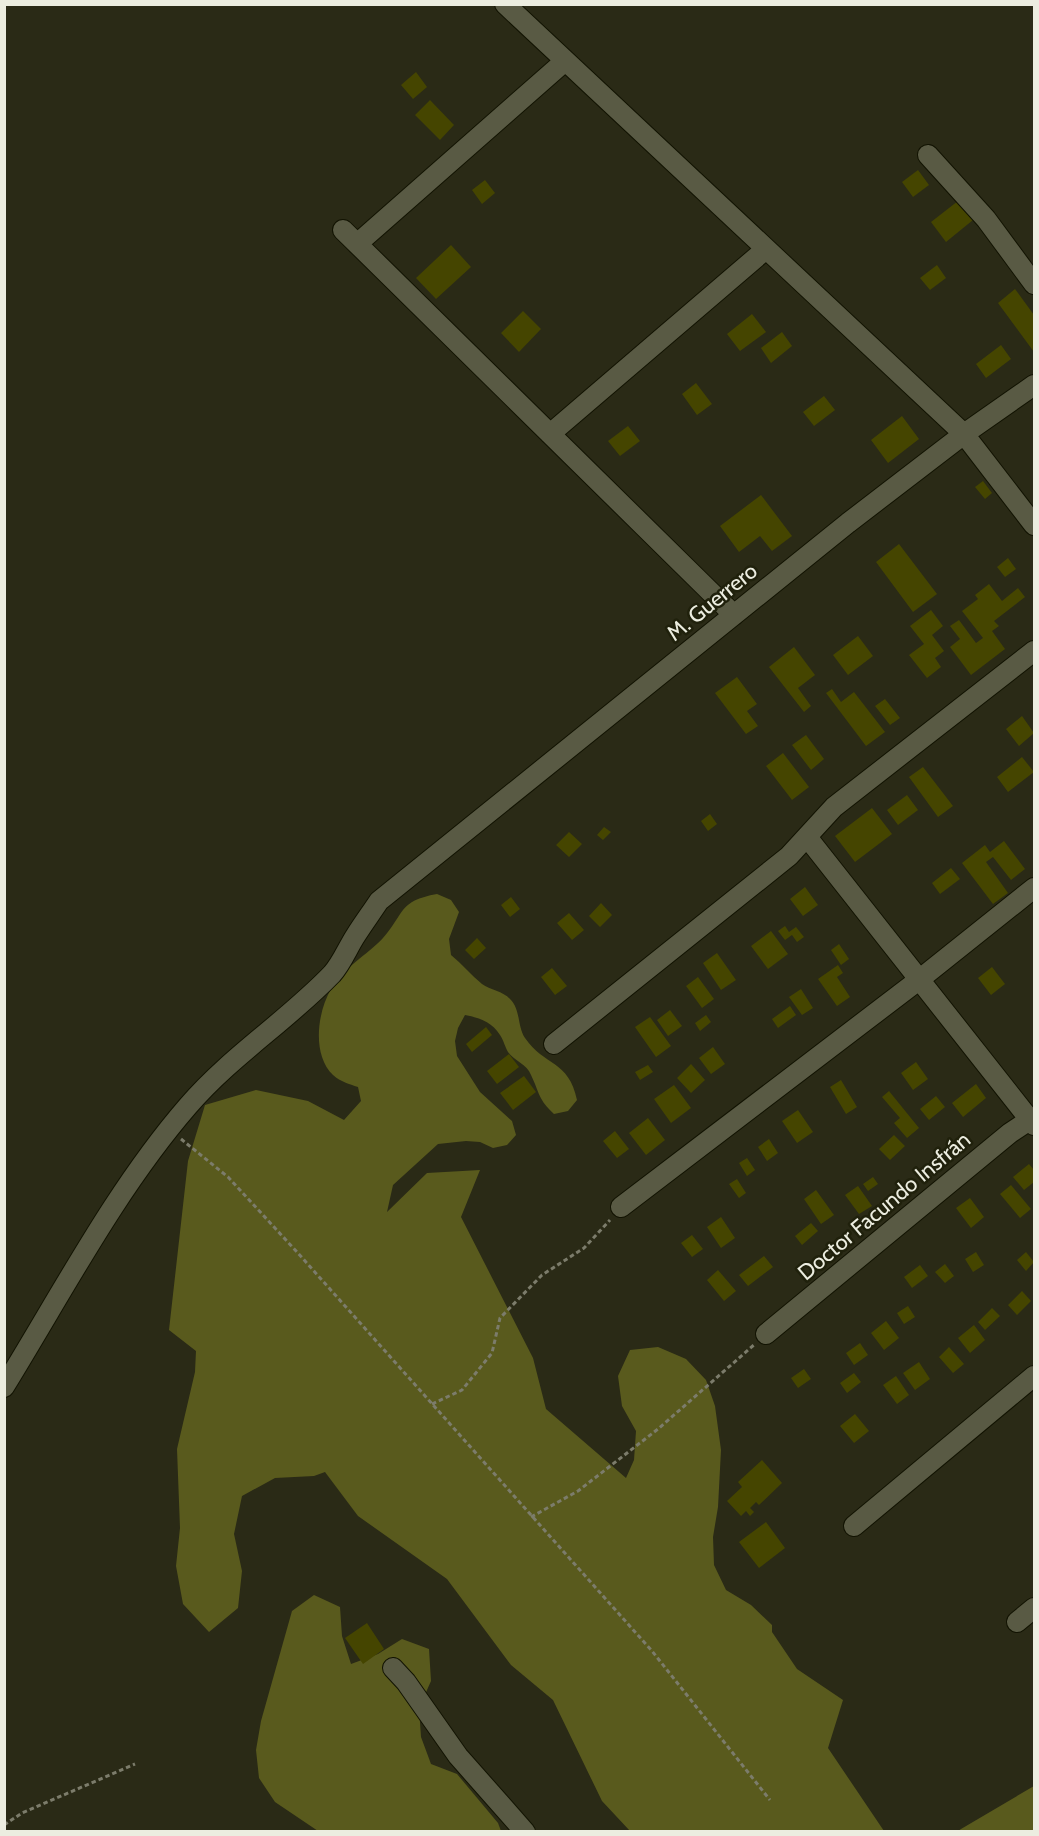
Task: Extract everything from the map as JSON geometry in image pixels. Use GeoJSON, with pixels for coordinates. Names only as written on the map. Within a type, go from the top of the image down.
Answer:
{"type":"FeatureCollection","features":[{"type":"Feature","properties":{"kind":"street"},"geometry":{"type":"LineString","coordinates":[[505,4],[964,434],[1035,525]]}},
{"type":"Feature","properties":{"kind":"street"},"geometry":{"type":"LineString","coordinates":[[565,61],[350,237],[734,615]]}},
{"type":"Feature","properties":{"kind":"street"},"geometry":{"type":"LineString","coordinates":[[928,155],[986,219],[1035,284]]}},
{"type":"Feature","properties":{"kind":"street"},"geometry":{"type":"LineString","coordinates":[[550,434],[766,249]]}},
{"type":"Feature","properties":{"kind":"street","name":"M. Guerrero"},"geometry":{"type":"LineString","coordinates":[[4,1387],[156,1144],[190,1103],[241,1052],[299,1006],[334,971],[379,902],[848,523],[964,434],[1035,385]]}},
{"type":"Feature","properties":{"kind":"street"},"geometry":{"type":"LineString","coordinates":[[554,1044],[789,856],[834,807],[1035,651]]}},
{"type":"Feature","properties":{"kind":"street"},"geometry":{"type":"LineString","coordinates":[[807,837],[1033,1120]]}},
{"type":"Feature","properties":{"kind":"street"},"geometry":{"type":"LineString","coordinates":[[621,1208],[1035,888]]}},
{"type":"Feature","properties":{"kind":"street","name":"Doctor Facundo Insfrán"},"geometry":{"type":"LineString","coordinates":[[766,1334],[1010,1133],[1033,1120]]}},
{"type":"Feature","properties":{"kind":"street"},"geometry":{"type":"LineString","coordinates":[[854,1526],[1035,1376]]}},
{"type":"Feature","properties":{"kind":"street"},"geometry":{"type":"LineString","coordinates":[[1017,1622],[1035,1608]]}},
{"type":"Feature","properties":{"kind":"street"},"geometry":{"type":"LineString","coordinates":[[393,1668],[406,1682],[458,1756],[525,1832]]}},
{"type":"Feature","properties":{"kind":"path"},"geometry":{"type":"LineString","coordinates":[[167,1131],[177,1136],[228,1177],[297,1252],[652,1651],[770,1800]]}},
{"type":"Feature","properties":{"kind":"path"},"geometry":{"type":"LineString","coordinates":[[432,1404],[462,1390],[492,1353],[500,1318],[542,1275],[584,1248],[621,1208]]}},
{"type":"Feature","properties":{"kind":"path"},"geometry":{"type":"LineString","coordinates":[[531,1516],[578,1491],[658,1429],[766,1334]]}},
{"type":"Feature","properties":{"kind":"path"},"geometry":{"type":"LineString","coordinates":[[4,1825],[22,1814],[135,1764]]}},
{"type":"Feature","properties":{"kind":"shaded area"},"geometry":{"type":"Polygon","coordinates":[[[437,894],[451,900],[459,912],[449,939],[451,955],[482,984],[510,999],[516,1008],[525,1038],[532,1047],[568,1077],[577,1100],[568,1111],[554,1114],[542,1100],[529,1071],[508,1052],[497,1031],[485,1021],[465,1015],[458,1028],[455,1041],[457,1056],[480,1092],[512,1121],[516,1135],[507,1145],[493,1148],[480,1142],[438,1144],[393,1185],[387,1212],[427,1173],[480,1170],[461,1217],[533,1358],[546,1409],[626,1478],[634,1460],[636,1431],[622,1406],[618,1376],[630,1350],[658,1347],[686,1359],[706,1380],[715,1406],[721,1450],[718,1507],[713,1537],[714,1565],[726,1590],[751,1605],[772,1625],[772,1632],[797,1669],[843,1700],[828,1748],[884,1831],[630,1831],[602,1801],[553,1700],[511,1665],[447,1579],[358,1516],[325,1472],[314,1476],[275,1478],[242,1496],[234,1534],[242,1571],[238,1608],[209,1632],[183,1604],[176,1566],[180,1528],[177,1449],[195,1372],[196,1351],[169,1330],[188,1161],[205,1105],[256,1090],[308,1101],[344,1120],[361,1101],[358,1087],[333,1075],[326,1067],[322,1056],[319,1033],[326,999],[336,981],[383,938],[409,904],[437,894]]]}},
{"type":"Feature","properties":{"kind":"shaded area"},"geometry":{"type":"Polygon","coordinates":[[[314,1595],[340,1607],[342,1636],[351,1664],[378,1654],[402,1639],[429,1649],[431,1681],[419,1708],[421,1737],[431,1764],[457,1774],[498,1823],[501,1831],[318,1831],[275,1802],[259,1778],[256,1750],[261,1721],[292,1611],[314,1595]]]}},
{"type":"Feature","properties":{"kind":"shaded area"},"geometry":{"type":"Polygon","coordinates":[[[1034,1786],[1034,1831],[958,1831],[961,1829],[1034,1786]]]}},
{"type":"Feature","properties":{"kind":"building"},"geometry":{"type":"Polygon","coordinates":[[[416,72],[427,87],[413,99],[401,85],[416,72]]]}},
{"type":"Feature","properties":{"kind":"building"},"geometry":{"type":"Polygon","coordinates":[[[430,100],[454,125],[440,140],[415,115],[430,100]]]}},
{"type":"Feature","properties":{"kind":"building"},"geometry":{"type":"Polygon","coordinates":[[[918,170],[929,185],[913,197],[902,182],[918,170]]]}},
{"type":"Feature","properties":{"kind":"building"},"geometry":{"type":"Polygon","coordinates":[[[485,180],[495,193],[482,204],[472,190],[485,180]]]}},
{"type":"Feature","properties":{"kind":"building"},"geometry":{"type":"Polygon","coordinates":[[[958,201],[973,220],[946,242],[931,222],[958,201]]]}},
{"type":"Feature","properties":{"kind":"building"},"geometry":{"type":"Polygon","coordinates":[[[451,245],[471,267],[436,299],[416,278],[451,245]]]}},
{"type":"Feature","properties":{"kind":"building"},"geometry":{"type":"Polygon","coordinates":[[[937,265],[946,278],[930,290],[920,278],[937,265]]]}},
{"type":"Feature","properties":{"kind":"building"},"geometry":{"type":"Polygon","coordinates":[[[1015,289],[1034,315],[1034,352],[998,303],[1015,289]]]}},
{"type":"Feature","properties":{"kind":"building"},"geometry":{"type":"Polygon","coordinates":[[[523,311],[541,329],[519,352],[501,333],[523,311]]]}},
{"type":"Feature","properties":{"kind":"building"},"geometry":{"type":"Polygon","coordinates":[[[752,314],[766,332],[740,351],[727,334],[752,314]]]}},
{"type":"Feature","properties":{"kind":"building"},"geometry":{"type":"Polygon","coordinates":[[[782,332],[792,346],[771,363],[761,348],[782,332]]]}},
{"type":"Feature","properties":{"kind":"building"},"geometry":{"type":"Polygon","coordinates":[[[1001,345],[1011,359],[986,378],[976,364],[1001,345]]]}},
{"type":"Feature","properties":{"kind":"building"},"geometry":{"type":"Polygon","coordinates":[[[696,383],[712,404],[697,415],[682,394],[696,383]]]}},
{"type":"Feature","properties":{"kind":"building"},"geometry":{"type":"Polygon","coordinates":[[[824,396],[835,410],[814,426],[803,412],[824,396]]]}},
{"type":"Feature","properties":{"kind":"building"},"geometry":{"type":"Polygon","coordinates":[[[902,416],[919,439],[888,463],[871,440],[902,416]]]}},
{"type":"Feature","properties":{"kind":"building"},"geometry":{"type":"Polygon","coordinates":[[[628,426],[640,441],[620,456],[608,441],[628,426]]]}},
{"type":"Feature","properties":{"kind":"building"},"geometry":{"type":"Polygon","coordinates":[[[983,481],[992,493],[985,499],[975,487],[983,481]]]}},
{"type":"Feature","properties":{"kind":"building"},"geometry":{"type":"Polygon","coordinates":[[[761,495],[792,536],[772,551],[760,536],[739,552],[720,526],[761,495]]]}},
{"type":"Feature","properties":{"kind":"building"},"geometry":{"type":"Polygon","coordinates":[[[899,544],[937,594],[913,612],[876,562],[899,544]]]}},
{"type":"Feature","properties":{"kind":"building"},"geometry":{"type":"Polygon","coordinates":[[[1008,558],[1016,569],[1005,577],[997,567],[1008,558]]]}},
{"type":"Feature","properties":{"kind":"building"},"geometry":{"type":"Polygon","coordinates":[[[989,584],[1002,601],[1018,588],[1025,597],[994,621],[999,626],[992,631],[1005,649],[971,675],[950,647],[960,639],[950,626],[959,620],[976,643],[983,638],[962,611],[978,599],[975,595],[989,584]]]}},
{"type":"Feature","properties":{"kind":"building"},"geometry":{"type":"Polygon","coordinates":[[[931,610],[943,626],[932,635],[944,651],[935,658],[941,667],[927,678],[909,655],[924,644],[910,626],[931,610]]]}},
{"type":"Feature","properties":{"kind":"building"},"geometry":{"type":"Polygon","coordinates":[[[858,636],[873,656],[848,675],[833,655],[858,636]]]}},
{"type":"Feature","properties":{"kind":"building"},"geometry":{"type":"Polygon","coordinates":[[[794,647],[815,675],[798,688],[811,706],[804,712],[769,667],[794,647]]]}},
{"type":"Feature","properties":{"kind":"building"},"geometry":{"type":"Polygon","coordinates":[[[737,677],[757,704],[747,711],[758,726],[746,734],[715,693],[737,677]]]}},
{"type":"Feature","properties":{"kind":"building"},"geometry":{"type":"Polygon","coordinates":[[[832,689],[841,702],[854,692],[885,732],[866,746],[826,693],[832,689]]]}},
{"type":"Feature","properties":{"kind":"building"},"geometry":{"type":"Polygon","coordinates":[[[885,699],[900,718],[890,725],[875,706],[885,699]]]}},
{"type":"Feature","properties":{"kind":"building"},"geometry":{"type":"Polygon","coordinates":[[[1022,716],[1034,733],[1019,746],[1006,729],[1022,716]]]}},
{"type":"Feature","properties":{"kind":"building"},"geometry":{"type":"Polygon","coordinates":[[[806,735],[824,759],[811,770],[792,745],[806,735]]]}},
{"type":"Feature","properties":{"kind":"building"},"geometry":{"type":"Polygon","coordinates":[[[783,753],[809,787],[792,800],[766,766],[783,753]]]}},
{"type":"Feature","properties":{"kind":"building"},"geometry":{"type":"Polygon","coordinates":[[[1022,757],[1034,772],[1008,792],[997,777],[1022,757]]]}},
{"type":"Feature","properties":{"kind":"building"},"geometry":{"type":"Polygon","coordinates":[[[923,767],[953,806],[938,817],[909,777],[923,767]]]}},
{"type":"Feature","properties":{"kind":"building"},"geometry":{"type":"Polygon","coordinates":[[[907,795],[918,810],[898,825],[887,810],[907,795]]]}},
{"type":"Feature","properties":{"kind":"building"},"geometry":{"type":"Polygon","coordinates":[[[872,808],[892,834],[855,862],[835,836],[872,808]]]}},
{"type":"Feature","properties":{"kind":"building"},"geometry":{"type":"Polygon","coordinates":[[[710,814],[717,824],[708,831],[701,821],[710,814]]]}},
{"type":"Feature","properties":{"kind":"building"},"geometry":{"type":"Polygon","coordinates":[[[604,827],[611,832],[603,840],[597,835],[604,827]]]}},
{"type":"Feature","properties":{"kind":"building"},"geometry":{"type":"Polygon","coordinates":[[[569,832],[582,844],[569,857],[556,845],[569,832]]]}},
{"type":"Feature","properties":{"kind":"building"},"geometry":{"type":"Polygon","coordinates":[[[1004,841],[1025,869],[1011,880],[993,857],[986,862],[1008,893],[993,904],[962,863],[985,845],[990,852],[1004,841]]]}},
{"type":"Feature","properties":{"kind":"building"},"geometry":{"type":"Polygon","coordinates":[[[951,868],[960,879],[940,894],[932,883],[951,868]]]}},
{"type":"Feature","properties":{"kind":"building"},"geometry":{"type":"Polygon","coordinates":[[[805,887],[818,905],[803,916],[790,899],[805,887]]]}},
{"type":"Feature","properties":{"kind":"building"},"geometry":{"type":"Polygon","coordinates":[[[511,897],[520,909],[510,917],[501,905],[511,897]]]}},
{"type":"Feature","properties":{"kind":"building"},"geometry":{"type":"Polygon","coordinates":[[[601,903],[612,915],[600,927],[589,916],[601,903]]]}},
{"type":"Feature","properties":{"kind":"building"},"geometry":{"type":"Polygon","coordinates":[[[569,913],[584,930],[572,940],[557,923],[569,913]]]}},
{"type":"Feature","properties":{"kind":"building"},"geometry":{"type":"Polygon","coordinates":[[[785,926],[789,932],[796,927],[804,937],[797,942],[792,935],[785,940],[778,931],[785,926]]]}},
{"type":"Feature","properties":{"kind":"building"},"geometry":{"type":"Polygon","coordinates":[[[771,931],[788,954],[768,969],[751,946],[771,931]]]}},
{"type":"Feature","properties":{"kind":"building"},"geometry":{"type":"Polygon","coordinates":[[[477,938],[486,948],[474,959],[465,950],[477,938]]]}},
{"type":"Feature","properties":{"kind":"building"},"geometry":{"type":"Polygon","coordinates":[[[839,944],[849,959],[841,965],[831,950],[839,944]]]}},
{"type":"Feature","properties":{"kind":"building"},"geometry":{"type":"Polygon","coordinates":[[[717,953],[736,980],[721,990],[703,963],[717,953]]]}},
{"type":"Feature","properties":{"kind":"building"},"geometry":{"type":"Polygon","coordinates":[[[838,965],[843,973],[837,977],[850,997],[837,1006],[818,979],[838,965]]]}},
{"type":"Feature","properties":{"kind":"building"},"geometry":{"type":"Polygon","coordinates":[[[992,967],[1005,984],[991,995],[978,978],[992,967]]]}},
{"type":"Feature","properties":{"kind":"building"},"geometry":{"type":"Polygon","coordinates":[[[552,968],[567,986],[555,995],[541,977],[552,968]]]}},
{"type":"Feature","properties":{"kind":"building"},"geometry":{"type":"Polygon","coordinates":[[[698,977],[714,999],[702,1008],[686,986],[698,977]]]}},
{"type":"Feature","properties":{"kind":"building"},"geometry":{"type":"Polygon","coordinates":[[[801,989],[813,1008],[802,1015],[789,997],[801,989]]]}},
{"type":"Feature","properties":{"kind":"building"},"geometry":{"type":"Polygon","coordinates":[[[790,1006],[796,1015],[778,1028],[772,1019],[790,1006]]]}},
{"type":"Feature","properties":{"kind":"building"},"geometry":{"type":"Polygon","coordinates":[[[670,1010],[682,1026],[668,1036],[657,1020],[670,1010]]]}},
{"type":"Feature","properties":{"kind":"building"},"geometry":{"type":"Polygon","coordinates":[[[706,1015],[711,1022],[700,1031],[695,1023],[706,1015]]]}},
{"type":"Feature","properties":{"kind":"building"},"geometry":{"type":"Polygon","coordinates":[[[650,1017],[671,1046],[656,1057],[635,1027],[650,1017]]]}},
{"type":"Feature","properties":{"kind":"building"},"geometry":{"type":"Polygon","coordinates":[[[486,1027],[492,1035],[472,1052],[466,1044],[486,1027]]]}},
{"type":"Feature","properties":{"kind":"building"},"geometry":{"type":"Polygon","coordinates":[[[713,1047],[725,1064],[711,1074],[699,1058],[713,1047]]]}},
{"type":"Feature","properties":{"kind":"building"},"geometry":{"type":"Polygon","coordinates":[[[509,1054],[519,1067],[497,1084],[487,1071],[509,1054]]]}},
{"type":"Feature","properties":{"kind":"building"},"geometry":{"type":"Polygon","coordinates":[[[916,1062],[928,1079],[913,1090],[901,1073],[916,1062]]]}},
{"type":"Feature","properties":{"kind":"building"},"geometry":{"type":"Polygon","coordinates":[[[691,1064],[705,1080],[691,1093],[677,1078],[691,1064]]]}},
{"type":"Feature","properties":{"kind":"building"},"geometry":{"type":"Polygon","coordinates":[[[648,1065],[653,1072],[640,1080],[635,1072],[648,1065]]]}},
{"type":"Feature","properties":{"kind":"building"},"geometry":{"type":"Polygon","coordinates":[[[524,1076],[536,1092],[513,1110],[500,1093],[524,1076]]]}},
{"type":"Feature","properties":{"kind":"building"},"geometry":{"type":"Polygon","coordinates":[[[841,1080],[857,1107],[846,1114],[830,1087],[841,1080]]]}},
{"type":"Feature","properties":{"kind":"building"},"geometry":{"type":"Polygon","coordinates":[[[976,1084],[986,1098],[963,1117],[952,1103],[976,1084]]]}},
{"type":"Feature","properties":{"kind":"building"},"geometry":{"type":"Polygon","coordinates":[[[674,1085],[691,1108],[671,1123],[654,1099],[674,1085]]]}},
{"type":"Feature","properties":{"kind":"building"},"geometry":{"type":"Polygon","coordinates":[[[889,1091],[919,1128],[907,1138],[894,1123],[900,1118],[882,1097],[889,1091]]]}},
{"type":"Feature","properties":{"kind":"building"},"geometry":{"type":"Polygon","coordinates":[[[936,1096],[945,1107],[929,1120],[920,1109],[936,1096]]]}},
{"type":"Feature","properties":{"kind":"building"},"geometry":{"type":"Polygon","coordinates":[[[798,1110],[813,1132],[797,1143],[782,1121],[798,1110]]]}},
{"type":"Feature","properties":{"kind":"building"},"geometry":{"type":"Polygon","coordinates":[[[648,1118],[665,1140],[646,1155],[629,1133],[648,1118]]]}},
{"type":"Feature","properties":{"kind":"building"},"geometry":{"type":"Polygon","coordinates":[[[615,1131],[629,1149],[617,1158],[603,1141],[615,1131]]]}},
{"type":"Feature","properties":{"kind":"building"},"geometry":{"type":"Polygon","coordinates":[[[894,1135],[905,1146],[890,1160],[879,1149],[894,1135]]]}},
{"type":"Feature","properties":{"kind":"building"},"geometry":{"type":"Polygon","coordinates":[[[769,1139],[778,1153],[767,1161],[758,1147],[769,1139]]]}},
{"type":"Feature","properties":{"kind":"building"},"geometry":{"type":"Polygon","coordinates":[[[747,1158],[755,1170],[747,1176],[739,1163],[747,1158]]]}},
{"type":"Feature","properties":{"kind":"building"},"geometry":{"type":"Polygon","coordinates":[[[1029,1164],[1034,1170],[1034,1182],[1024,1190],[1013,1177],[1029,1164]]]}},
{"type":"Feature","properties":{"kind":"building"},"geometry":{"type":"Polygon","coordinates":[[[873,1177],[878,1184],[868,1191],[863,1184],[873,1177]]]}},
{"type":"Feature","properties":{"kind":"building"},"geometry":{"type":"Polygon","coordinates":[[[737,1179],[746,1193],[739,1198],[729,1184],[737,1179]]]}},
{"type":"Feature","properties":{"kind":"building"},"geometry":{"type":"Polygon","coordinates":[[[1011,1185],[1031,1209],[1020,1218],[1000,1194],[1011,1185]]]}},
{"type":"Feature","properties":{"kind":"building"},"geometry":{"type":"Polygon","coordinates":[[[858,1186],[872,1206],[859,1214],[845,1195],[858,1186]]]}},
{"type":"Feature","properties":{"kind":"building"},"geometry":{"type":"Polygon","coordinates":[[[816,1190],[834,1215],[821,1224],[804,1199],[816,1190]]]}},
{"type":"Feature","properties":{"kind":"building"},"geometry":{"type":"Polygon","coordinates":[[[970,1198],[984,1217],[971,1228],[956,1208],[970,1198]]]}},
{"type":"Feature","properties":{"kind":"building"},"geometry":{"type":"Polygon","coordinates":[[[721,1217],[735,1238],[721,1248],[707,1227],[721,1217]]]}},
{"type":"Feature","properties":{"kind":"building"},"geometry":{"type":"Polygon","coordinates":[[[811,1223],[818,1231],[802,1245],[795,1236],[811,1223]]]}},
{"type":"Feature","properties":{"kind":"building"},"geometry":{"type":"Polygon","coordinates":[[[692,1235],[703,1249],[692,1257],[681,1243],[692,1235]]]}},
{"type":"Feature","properties":{"kind":"building"},"geometry":{"type":"Polygon","coordinates":[[[976,1252],[984,1265],[973,1272],[965,1259],[976,1252]]]}},
{"type":"Feature","properties":{"kind":"building"},"geometry":{"type":"Polygon","coordinates":[[[1026,1252],[1034,1262],[1026,1271],[1017,1260],[1026,1252]]]}},
{"type":"Feature","properties":{"kind":"building"},"geometry":{"type":"Polygon","coordinates":[[[764,1256],[773,1267],[748,1286],[739,1275],[764,1256]]]}},
{"type":"Feature","properties":{"kind":"building"},"geometry":{"type":"Polygon","coordinates":[[[945,1264],[954,1276],[945,1283],[935,1272],[945,1264]]]}},
{"type":"Feature","properties":{"kind":"building"},"geometry":{"type":"Polygon","coordinates":[[[920,1265],[928,1276],[912,1288],[904,1277],[920,1265]]]}},
{"type":"Feature","properties":{"kind":"building"},"geometry":{"type":"Polygon","coordinates":[[[718,1270],[736,1291],[724,1301],[707,1280],[718,1270]]]}},
{"type":"Feature","properties":{"kind":"building"},"geometry":{"type":"Polygon","coordinates":[[[1022,1291],[1031,1301],[1017,1315],[1008,1305],[1022,1291]]]}},
{"type":"Feature","properties":{"kind":"building"},"geometry":{"type":"Polygon","coordinates":[[[908,1306],[915,1317],[904,1324],[897,1313],[908,1306]]]}},
{"type":"Feature","properties":{"kind":"building"},"geometry":{"type":"Polygon","coordinates":[[[992,1308],[1000,1316],[985,1330],[978,1322],[992,1308]]]}},
{"type":"Feature","properties":{"kind":"building"},"geometry":{"type":"Polygon","coordinates":[[[886,1321],[899,1338],[884,1350],[871,1333],[886,1321]]]}},
{"type":"Feature","properties":{"kind":"building"},"geometry":{"type":"Polygon","coordinates":[[[974,1325],[985,1340],[970,1353],[958,1338],[974,1325]]]}},
{"type":"Feature","properties":{"kind":"building"},"geometry":{"type":"Polygon","coordinates":[[[860,1343],[868,1355],[854,1365],[846,1353],[860,1343]]]}},
{"type":"Feature","properties":{"kind":"building"},"geometry":{"type":"Polygon","coordinates":[[[949,1347],[964,1364],[953,1373],[939,1357],[949,1347]]]}},
{"type":"Feature","properties":{"kind":"building"},"geometry":{"type":"Polygon","coordinates":[[[919,1362],[930,1379],[915,1390],[903,1373],[919,1362]]]}},
{"type":"Feature","properties":{"kind":"building"},"geometry":{"type":"Polygon","coordinates":[[[804,1369],[811,1379],[798,1388],[791,1378],[804,1369]]]}},
{"type":"Feature","properties":{"kind":"building"},"geometry":{"type":"Polygon","coordinates":[[[854,1373],[861,1382],[847,1393],[840,1383],[854,1373]]]}},
{"type":"Feature","properties":{"kind":"building"},"geometry":{"type":"Polygon","coordinates":[[[896,1376],[909,1395],[897,1404],[883,1385],[896,1376]]]}},
{"type":"Feature","properties":{"kind":"building"},"geometry":{"type":"Polygon","coordinates":[[[855,1414],[869,1431],[854,1443],[840,1426],[855,1414]]]}},
{"type":"Feature","properties":{"kind":"building"},"geometry":{"type":"Polygon","coordinates":[[[762,1460],[782,1483],[759,1505],[756,1502],[750,1508],[754,1512],[750,1516],[746,1511],[741,1516],[727,1501],[742,1487],[738,1482],[762,1460]]]}},
{"type":"Feature","properties":{"kind":"building"},"geometry":{"type":"Polygon","coordinates":[[[766,1522],[785,1548],[759,1568],[739,1542],[766,1522]]]}},
{"type":"Feature","properties":{"kind":"building"},"geometry":{"type":"Polygon","coordinates":[[[367,1623],[384,1649],[363,1664],[345,1638],[367,1623]]]}}]}
